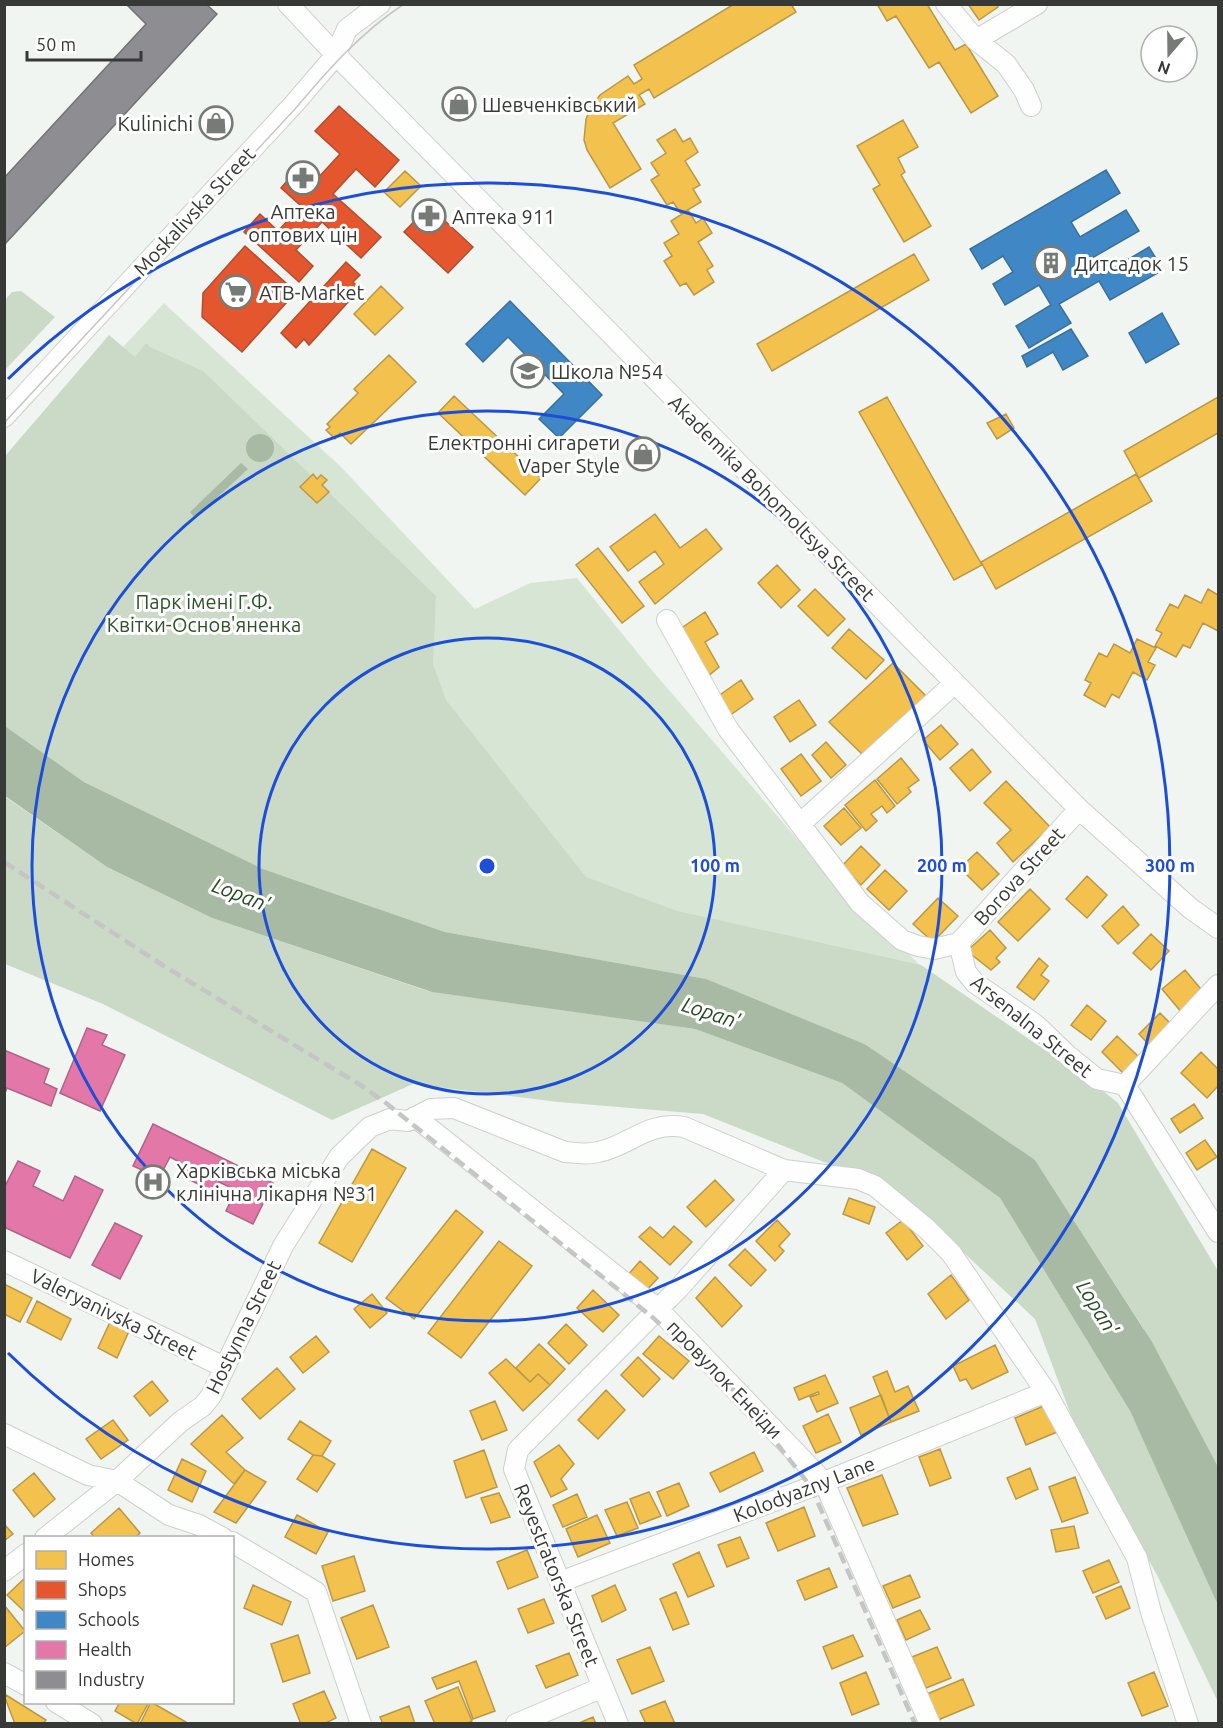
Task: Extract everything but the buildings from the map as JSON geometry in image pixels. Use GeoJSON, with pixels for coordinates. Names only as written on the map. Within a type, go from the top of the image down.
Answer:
{"type":"FeatureCollection","features":[{"type":"Feature","properties":{"kind":"street","name":"Akademika Bohomoltsya Street"},"geometry":{"type":"LineString","coordinates":[[288,4],[1079,809],[1190,908],[1218,928]]}},
{"type":"Feature","properties":{"kind":"street","name":"Moskalivska Street"},"geometry":{"type":"LineString","coordinates":[[4,417],[294,104],[336,55],[347,29],[380,4]]}},
{"type":"Feature","properties":{"kind":"street"},"geometry":{"type":"LineString","coordinates":[[946,4],[976,40],[1006,64],[1024,90],[1031,106]]}},
{"type":"Feature","properties":{"kind":"street"},"geometry":{"type":"LineString","coordinates":[[976,40],[1037,4]]}},
{"type":"Feature","properties":{"kind":"street"},"geometry":{"type":"LineString","coordinates":[[667,620],[728,729],[860,903],[902,940],[934,949],[958,943]]}},
{"type":"Feature","properties":{"kind":"street"},"geometry":{"type":"LineString","coordinates":[[800,824],[955,683]]}},
{"type":"Feature","properties":{"kind":"street","name":"Borova Street"},"geometry":{"type":"LineString","coordinates":[[958,943],[1079,809]]}},
{"type":"Feature","properties":{"kind":"street","name":"Arsenalna Street"},"geometry":{"type":"LineString","coordinates":[[958,943],[966,972],[975,983],[1036,1025],[1065,1054],[1097,1079],[1125,1085]]}},
{"type":"Feature","properties":{"kind":"street"},"geometry":{"type":"LineString","coordinates":[[1218,985],[1125,1085],[1218,1232]]}},
{"type":"Feature","properties":{"kind":"street","name":"Hostynna Street"},"geometry":{"type":"LineString","coordinates":[[48,1536],[117,1481],[180,1422],[203,1406],[211,1396],[283,1246],[339,1157],[370,1127],[390,1119],[408,1121],[431,1109],[454,1108],[565,1152],[584,1154],[601,1152],[655,1128],[669,1125],[684,1127],[784,1170],[858,1179],[875,1186],[927,1229],[951,1253],[1046,1392],[1137,1558],[1151,1612],[1188,1724]]}},
{"type":"Feature","properties":{"kind":"street","name":"провулок Енеїди"},"geometry":{"type":"LineString","coordinates":[[418,1115],[658,1309],[824,1482],[930,1724]]}},
{"type":"Feature","properties":{"kind":"street","name":"Reyestratorska Street"},"geometry":{"type":"LineString","coordinates":[[618,1724],[514,1469],[518,1450],[658,1309],[784,1170]]}},
{"type":"Feature","properties":{"kind":"street","name":"Valeryanivska Street"},"geometry":{"type":"LineString","coordinates":[[4,1261],[224,1367]]}},
{"type":"Feature","properties":{"kind":"street","name":"Kolodyazny Lane"},"geometry":{"type":"LineString","coordinates":[[560,1582],[824,1482],[1046,1392]]}},
{"type":"Feature","properties":{"kind":"street"},"geometry":{"type":"LineString","coordinates":[[4,1434],[88,1475],[117,1481],[169,1515],[199,1525],[219,1536]]}},
{"type":"Feature","properties":{"kind":"street"},"geometry":{"type":"LineString","coordinates":[[234,1543],[316,1592],[361,1724]]}},
{"type":"Feature","properties":{"kind":"street"},"geometry":{"type":"LineString","coordinates":[[4,1570],[24,1555]]}},
{"type":"Feature","properties":{"kind":"street"},"geometry":{"type":"LineString","coordinates":[[4,1672],[24,1684]]}},
{"type":"Feature","properties":{"kind":"street"},"geometry":{"type":"LineString","coordinates":[[516,1724],[603,1688]]}},
{"type":"Feature","properties":{"kind":"street"},"geometry":{"type":"LineString","coordinates":[[59,1704],[92,1724]]}},
{"type":"Feature","properties":{"kind":"green space"},"geometry":{"type":"Polygon","coordinates":[[[21,291],[55,317],[5,370],[5,300],[12,292],[21,291]]]}},
{"type":"Feature","properties":{"kind":"green space","name":"Парк імені Г.Ф. Квітки-Основ'яненка"},"geometry":{"type":"Polygon","coordinates":[[[164,303],[341,467],[475,609],[530,583],[577,578],[650,668],[822,868],[938,983],[706,979],[445,932],[5,726],[4,475],[164,303]]]}},
{"type":"Feature","properties":{"kind":"green space","name":"Парк імені Г.Ф. Квітки-Основ'яненка"},"geometry":{"type":"Polygon","coordinates":[[[109,335],[135,357],[146,343],[150,347],[203,371],[436,596],[433,664],[446,700],[586,877],[677,911],[921,965],[1096,1085],[1118,1103],[1218,1271],[1218,1468],[1142,1326],[1035,1160],[706,979],[445,932],[263,869],[84,782],[5,726],[5,456],[109,335]]]}},
{"type":"Feature","properties":{"kind":"green space"},"geometry":{"type":"Polygon","coordinates":[[[4,796],[107,867],[212,918],[428,991],[695,1029],[842,1083],[1000,1198],[1130,1411],[1210,1584],[1218,1605],[1218,1702],[1158,1577],[1074,1423],[1035,1319],[906,1199],[839,1168],[703,1114],[558,1102],[413,1084],[332,1120],[103,1004],[5,964],[4,796]]]}},
{"type":"Feature","properties":{"kind":"water"},"geometry":{"type":"Polygon","coordinates":[[[260,434],[270,438],[274,448],[270,458],[260,462],[250,458],[246,448],[250,438],[260,434]]]}},
{"type":"Feature","properties":{"kind":"water"},"geometry":{"type":"Polygon","coordinates":[[[241,463],[248,469],[195,518],[190,512],[241,463]]]}},
{"type":"Feature","properties":{"kind":"water","name":"Lopan'"},"geometry":{"type":"Polygon","coordinates":[[[5,726],[84,782],[263,869],[445,932],[706,979],[857,1041],[1035,1160],[1152,1342],[1218,1467],[1218,1605],[1130,1411],[1000,1198],[842,1083],[695,1029],[432,992],[212,918],[107,867],[5,796],[5,726]]]}},
{"type":"Feature","properties":{"kind":"tram line"},"geometry":{"type":"LineString","coordinates":[[4,423],[295,109],[332,66],[373,27],[404,4]]}},
{"type":"Feature","properties":{"kind":"railway"},"geometry":{"type":"LineString","coordinates":[[4,862],[164,966],[362,1086],[386,1103],[651,1316],[738,1394],[811,1487],[915,1724]]}},
{"type":"Feature","properties":{"kind":"place","name":"Шевченківський"},"geometry":{"type":"Point","coordinates":[459,104]}},
{"type":"Feature","properties":{"kind":"place","name":"Kulinichi"},"geometry":{"type":"Point","coordinates":[216,123]}},
{"type":"Feature","properties":{"kind":"place","name":"Аптека оптових цін"},"geometry":{"type":"Point","coordinates":[303,178]}},
{"type":"Feature","properties":{"kind":"place","name":"Аптека 911"},"geometry":{"type":"Point","coordinates":[429,216]}},
{"type":"Feature","properties":{"kind":"place","name":"Дитсадок 15"},"geometry":{"type":"Point","coordinates":[1051,263]}},
{"type":"Feature","properties":{"kind":"place","name":"ATB-Market"},"geometry":{"type":"Point","coordinates":[236,292]}},
{"type":"Feature","properties":{"kind":"place","name":"Школа №54"},"geometry":{"type":"Point","coordinates":[528,371]}},
{"type":"Feature","properties":{"kind":"place","name":"Електронні сигарети Vaper Style"},"geometry":{"type":"Point","coordinates":[643,454]}},
{"type":"Feature","properties":{"kind":"place","name":"Харківська міська клінічна лікарня №31"},"geometry":{"type":"Point","coordinates":[153,1182]}}]}
